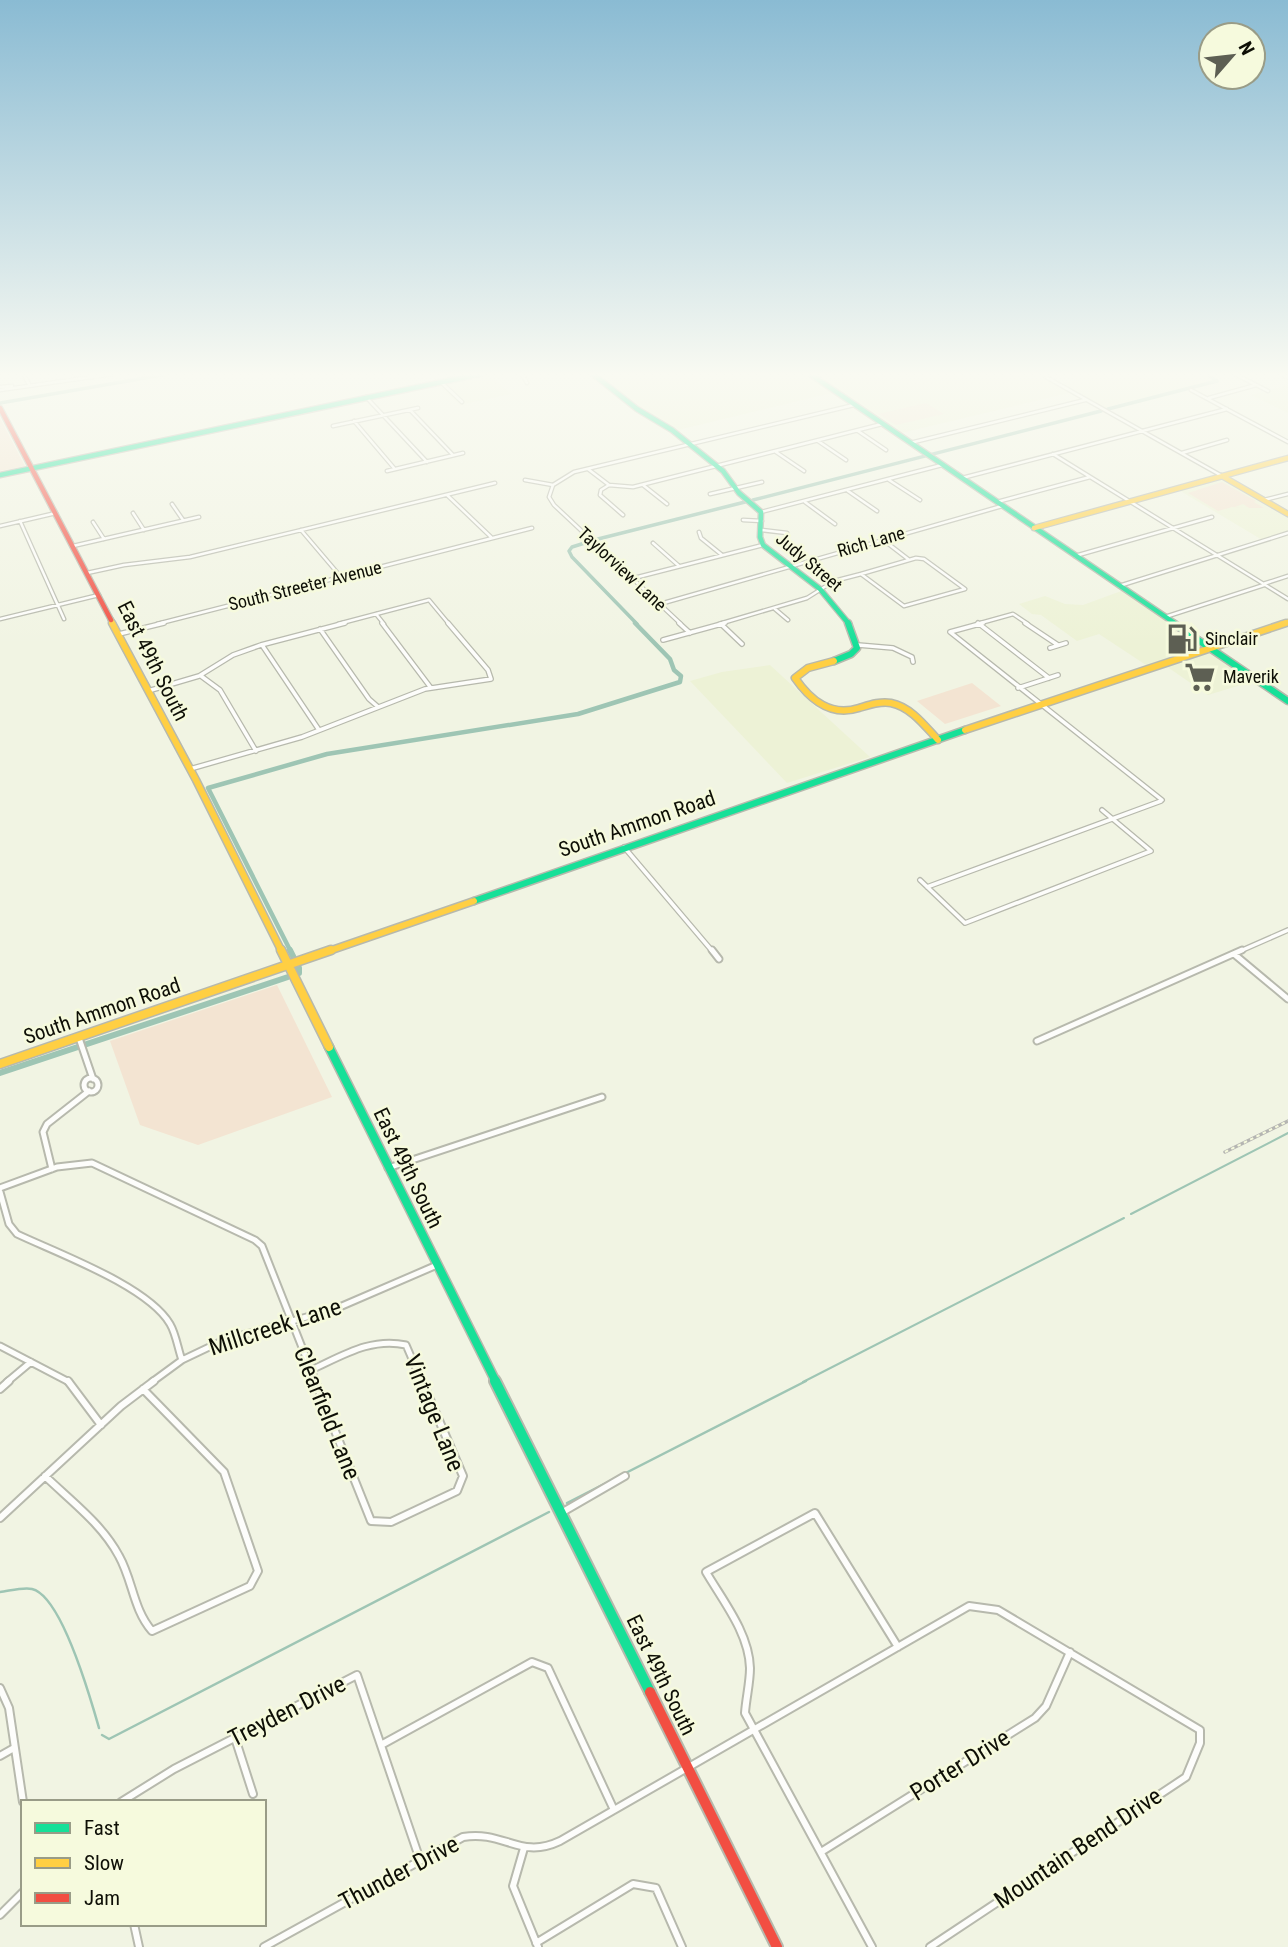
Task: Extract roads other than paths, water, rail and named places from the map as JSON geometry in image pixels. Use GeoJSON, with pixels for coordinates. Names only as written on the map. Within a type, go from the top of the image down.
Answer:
{"type":"FeatureCollection","features":[{"type":"Feature","properties":{"kind":"street","name":"East 49th South"},"geometry":{"type":"LineString","coordinates":[[30,465],[190,769],[776,1947]]}},
{"type":"Feature","properties":{"kind":"street"},"geometry":{"type":"LineString","coordinates":[[0,475],[47,465]]}},
{"type":"Feature","properties":{"kind":"street"},"geometry":{"type":"LineString","coordinates":[[391,465],[395,469]]}},
{"type":"Feature","properties":{"kind":"street"},"geometry":{"type":"LineString","coordinates":[[387,471],[412,465]]}},
{"type":"Feature","properties":{"kind":"street"},"geometry":{"type":"LineString","coordinates":[[525,480],[553,485],[568,474],[605,465]]}},
{"type":"Feature","properties":{"kind":"street"},"geometry":{"type":"LineString","coordinates":[[624,515],[600,495],[601,490],[610,485],[642,484],[721,465]]}},
{"type":"Feature","properties":{"kind":"street"},"geometry":{"type":"LineString","coordinates":[[795,465],[804,471]]}},
{"type":"Feature","properties":{"kind":"street"},"geometry":{"type":"LineString","coordinates":[[761,512],[942,465],[1288,701]]}},
{"type":"Feature","properties":{"kind":"street"},"geometry":{"type":"LineString","coordinates":[[961,478],[1011,465]]}},
{"type":"Feature","properties":{"kind":"street"},"geometry":{"type":"LineString","coordinates":[[1070,465],[1288,599]]}},
{"type":"Feature","properties":{"kind":"street"},"geometry":{"type":"LineString","coordinates":[[1201,465],[1288,514]]}},
{"type":"Feature","properties":{"kind":"street"},"geometry":{"type":"LineString","coordinates":[[1034,528],[1264,465]]}},
{"type":"Feature","properties":{"kind":"street","name":"Judy Street"},"geometry":{"type":"LineString","coordinates":[[717,466],[761,512],[763,545],[843,614],[858,645]]}},
{"type":"Feature","properties":{"kind":"street"},"geometry":{"type":"LineString","coordinates":[[588,469],[610,485]]}},
{"type":"Feature","properties":{"kind":"street","name":"Rich Lane"},"geometry":{"type":"LineString","coordinates":[[660,604],[750,580],[788,565],[1090,477]]}},
{"type":"Feature","properties":{"kind":"street"},"geometry":{"type":"LineString","coordinates":[[889,479],[919,500]]}},
{"type":"Feature","properties":{"kind":"street"},"geometry":{"type":"LineString","coordinates":[[710,494],[762,482]]}},
{"type":"Feature","properties":{"kind":"street"},"geometry":{"type":"LineString","coordinates":[[88,573],[124,565],[190,557],[495,483]]}},
{"type":"Feature","properties":{"kind":"street"},"geometry":{"type":"LineString","coordinates":[[642,484],[667,504]]}},
{"type":"Feature","properties":{"kind":"street","name":"Taylorview Lane"},"geometry":{"type":"LineString","coordinates":[[553,485],[548,493],[554,505],[690,633]]}},
{"type":"Feature","properties":{"kind":"street"},"geometry":{"type":"LineString","coordinates":[[847,491],[877,511]]}},
{"type":"Feature","properties":{"kind":"street"},"geometry":{"type":"LineString","coordinates":[[1264,500],[1288,494]]}},
{"type":"Feature","properties":{"kind":"street"},"geometry":{"type":"LineString","coordinates":[[447,495],[491,538]]}},
{"type":"Feature","properties":{"kind":"street"},"geometry":{"type":"LineString","coordinates":[[805,501],[835,524]]}},
{"type":"Feature","properties":{"kind":"street"},"geometry":{"type":"LineString","coordinates":[[172,504],[183,520]]}},
{"type":"Feature","properties":{"kind":"street"},"geometry":{"type":"LineString","coordinates":[[0,526],[55,513]]}},
{"type":"Feature","properties":{"kind":"street"},"geometry":{"type":"LineString","coordinates":[[133,513],[144,530]]}},
{"type":"Feature","properties":{"kind":"street"},"geometry":{"type":"LineString","coordinates":[[73,546],[199,517]]}},
{"type":"Feature","properties":{"kind":"street"},"geometry":{"type":"LineString","coordinates":[[1074,556],[1212,517]]}},
{"type":"Feature","properties":{"kind":"street"},"geometry":{"type":"LineString","coordinates":[[743,520],[762,521]]}},
{"type":"Feature","properties":{"kind":"street"},"geometry":{"type":"LineString","coordinates":[[20,521],[64,619]]}},
{"type":"Feature","properties":{"kind":"street"},"geometry":{"type":"LineString","coordinates":[[93,522],[104,539]]}},
{"type":"Feature","properties":{"kind":"street","name":"South Streeter Avenue"},"geometry":{"type":"LineString","coordinates":[[119,634],[532,527]]}},
{"type":"Feature","properties":{"kind":"street"},"geometry":{"type":"LineString","coordinates":[[301,530],[341,577]]}},
{"type":"Feature","properties":{"kind":"street"},"geometry":{"type":"LineString","coordinates":[[761,530],[787,533]]}},
{"type":"Feature","properties":{"kind":"street"},"geometry":{"type":"LineString","coordinates":[[698,532],[701,538],[723,555]]}},
{"type":"Feature","properties":{"kind":"street"},"geometry":{"type":"LineString","coordinates":[[1118,586],[1288,533]]}},
{"type":"Feature","properties":{"kind":"street"},"geometry":{"type":"LineString","coordinates":[[881,539],[909,560]]}},
{"type":"Feature","properties":{"kind":"street"},"geometry":{"type":"LineString","coordinates":[[653,543],[679,566]]}},
{"type":"Feature","properties":{"kind":"street"},"geometry":{"type":"LineString","coordinates":[[633,578],[763,545]]}},
{"type":"Feature","properties":{"kind":"street"},"geometry":{"type":"LineString","coordinates":[[663,640],[775,609],[807,598],[834,581],[860,573],[909,560],[924,559],[965,589],[904,606],[860,573]]}},
{"type":"Feature","properties":{"kind":"street"},"geometry":{"type":"LineString","coordinates":[[1164,617],[1288,576]]}},
{"type":"Feature","properties":{"kind":"street"},"geometry":{"type":"LineString","coordinates":[[0,619],[99,595]]}},
{"type":"Feature","properties":{"kind":"street"},"geometry":{"type":"LineString","coordinates":[[148,691],[200,676],[233,655],[261,645],[429,600],[488,670],[491,679],[431,688],[377,706],[319,730],[190,769]]}},
{"type":"Feature","properties":{"kind":"street"},"geometry":{"type":"LineString","coordinates":[[775,609],[788,620]]}},
{"type":"Feature","properties":{"kind":"street"},"geometry":{"type":"LineString","coordinates":[[376,614],[431,688]]}},
{"type":"Feature","properties":{"kind":"street"},"geometry":{"type":"LineString","coordinates":[[927,887],[1162,800],[1039,706],[950,632],[1013,614],[1058,645]]}},
{"type":"Feature","properties":{"kind":"street","name":"South Ammon Road"},"geometry":{"type":"LineString","coordinates":[[0,1064],[289,967],[624,847],[1287,622]]}},
{"type":"Feature","properties":{"kind":"street"},"geometry":{"type":"LineString","coordinates":[[978,623],[1049,678]]}},
{"type":"Feature","properties":{"kind":"street"},"geometry":{"type":"LineString","coordinates":[[721,624],[743,644]]}},
{"type":"Feature","properties":{"kind":"street"},"geometry":{"type":"LineString","coordinates":[[320,629],[369,699],[377,706]]}},
{"type":"Feature","properties":{"kind":"street"},"geometry":{"type":"LineString","coordinates":[[1050,648],[1066,643]]}},
{"type":"Feature","properties":{"kind":"street"},"geometry":{"type":"LineString","coordinates":[[261,645],[319,730]]}},
{"type":"Feature","properties":{"kind":"street"},"geometry":{"type":"LineString","coordinates":[[913,662],[912,657],[902,651],[858,645],[844,659],[800,672],[796,681],[824,708],[834,712],[846,713],[882,703],[897,706],[938,740]]}},
{"type":"Feature","properties":{"kind":"street"},"geometry":{"type":"LineString","coordinates":[[1017,688],[1058,675]]}},
{"type":"Feature","properties":{"kind":"street"},"geometry":{"type":"LineString","coordinates":[[200,676],[220,690],[256,751]]}},
{"type":"Feature","properties":{"kind":"street"},"geometry":{"type":"LineString","coordinates":[[920,880],[965,923],[1152,851],[1102,810]]}},
{"type":"Feature","properties":{"kind":"street"},"geometry":{"type":"LineString","coordinates":[[624,847],[719,959]]}},
{"type":"Feature","properties":{"kind":"street"},"geometry":{"type":"LineString","coordinates":[[1037,1041],[1288,930]]}},
{"type":"Feature","properties":{"kind":"street"},"geometry":{"type":"LineString","coordinates":[[1234,954],[1288,999]]}},
{"type":"Feature","properties":{"kind":"street"},"geometry":{"type":"LineString","coordinates":[[79,1039],[93,1079],[83,1086],[89,1091],[47,1124],[43,1132],[52,1169],[0,1190],[9,1224],[16,1234],[134,1292],[156,1307],[169,1324],[182,1360]]}},
{"type":"Feature","properties":{"kind":"street"},"geometry":{"type":"LineString","coordinates":[[388,1168],[602,1097]]}},
{"type":"Feature","properties":{"kind":"street","name":"Clearfield Lane"},"geometry":{"type":"LineString","coordinates":[[52,1169],[81,1161],[92,1163],[255,1240],[262,1246],[371,1521]]}},
{"type":"Feature","properties":{"kind":"street","name":"Millcreek Lane"},"geometry":{"type":"LineString","coordinates":[[0,1518],[101,1424],[182,1360],[224,1340],[335,1309],[437,1265]]}},
{"type":"Feature","properties":{"kind":"street","name":"Vintage Lane"},"geometry":{"type":"LineString","coordinates":[[310,1371],[378,1340],[394,1340],[406,1345],[463,1476],[457,1490],[446,1496],[391,1522],[371,1521]]}},
{"type":"Feature","properties":{"kind":"street"},"geometry":{"type":"LineString","coordinates":[[0,1346],[68,1381],[101,1424]]}},
{"type":"Feature","properties":{"kind":"street"},"geometry":{"type":"LineString","coordinates":[[0,1389],[31,1362]]}},
{"type":"Feature","properties":{"kind":"street"},"geometry":{"type":"LineString","coordinates":[[45,1476],[109,1539],[126,1567],[140,1619],[152,1631],[250,1587],[258,1570],[224,1472],[143,1389]]}},
{"type":"Feature","properties":{"kind":"street"},"geometry":{"type":"LineString","coordinates":[[560,1513],[625,1476]]}},
{"type":"Feature","properties":{"kind":"street"},"geometry":{"type":"LineString","coordinates":[[872,1947],[745,1713],[750,1676],[747,1648],[706,1572],[815,1513],[898,1647]]}},
{"type":"Feature","properties":{"kind":"street"},"geometry":{"type":"LineString","coordinates":[[682,1947],[656,1888],[634,1884],[537,1945],[513,1886],[524,1847],[536,1849],[548,1846],[970,1606],[998,1610],[1070,1652]]}},
{"type":"Feature","properties":{"kind":"street","name":"Mountain Bend Drive"},"geometry":{"type":"LineString","coordinates":[[930,1947],[1186,1777],[1200,1743],[1200,1730],[1070,1652]]}},
{"type":"Feature","properties":{"kind":"street","name":"Porter Drive"},"geometry":{"type":"LineString","coordinates":[[821,1853],[1035,1718],[1046,1706],[1070,1652]]}},
{"type":"Feature","properties":{"kind":"street"},"geometry":{"type":"LineString","coordinates":[[381,1745],[532,1662],[548,1668],[614,1810]]}},
{"type":"Feature","properties":{"kind":"street","name":"Treyden Drive"},"geometry":{"type":"LineString","coordinates":[[124,1800],[174,1769],[357,1675],[420,1860]]}},
{"type":"Feature","properties":{"kind":"street"},"geometry":{"type":"LineString","coordinates":[[0,1688],[9,1708],[23,1800]]}},
{"type":"Feature","properties":{"kind":"street"},"geometry":{"type":"LineString","coordinates":[[235,1738],[253,1794]]}},
{"type":"Feature","properties":{"kind":"street"},"geometry":{"type":"LineString","coordinates":[[0,1756],[14,1748]]}},
{"type":"Feature","properties":{"kind":"street","name":"Thunder Drive"},"geometry":{"type":"LineString","coordinates":[[264,1947],[452,1842],[481,1832],[524,1847]]}},
{"type":"Feature","properties":{"kind":"street"},"geometry":{"type":"LineString","coordinates":[[0,1915],[21,1894]]}},
{"type":"Feature","properties":{"kind":"street"},"geometry":{"type":"LineString","coordinates":[[134,1926],[139,1947]]}},
{"type":"Feature","properties":{"kind":"waterway"},"geometry":{"type":"LineString","coordinates":[[753,500],[890,465]]}},
{"type":"Feature","properties":{"kind":"waterway"},"geometry":{"type":"LineString","coordinates":[[598,539],[745,502]]}},
{"type":"Feature","properties":{"kind":"waterway"},"geometry":{"type":"LineString","coordinates":[[588,542],[572,547],[569,551],[572,557],[637,624]]}},
{"type":"Feature","properties":{"kind":"waterway"},"geometry":{"type":"LineString","coordinates":[[291,952],[208,788],[327,754],[578,714],[680,682],[681,676],[674,670],[670,659],[635,623]]}},
{"type":"Feature","properties":{"kind":"waterway"},"geometry":{"type":"LineString","coordinates":[[291,952],[296,962]]}},
{"type":"Feature","properties":{"kind":"waterway"},"geometry":{"type":"LineString","coordinates":[[299,968],[299,973]]}},
{"type":"Feature","properties":{"kind":"waterway"},"geometry":{"type":"LineString","coordinates":[[0,1073],[288,977]]}},
{"type":"Feature","properties":{"kind":"waterway"},"geometry":{"type":"LineString","coordinates":[[1131,1214],[1288,1133]]}},
{"type":"Feature","properties":{"kind":"waterway"},"geometry":{"type":"LineString","coordinates":[[803,1382],[1124,1218]]}},
{"type":"Feature","properties":{"kind":"waterway"},"geometry":{"type":"LineString","coordinates":[[567,1503],[806,1381]]}},
{"type":"Feature","properties":{"kind":"waterway"},"geometry":{"type":"LineString","coordinates":[[102,1735],[109,1739],[549,1512]]}},
{"type":"Feature","properties":{"kind":"waterway"},"geometry":{"type":"LineString","coordinates":[[0,1592],[32,1589],[43,1596],[54,1610],[74,1651],[99,1728]]}},
{"type":"Feature","properties":{"kind":"railway"},"geometry":{"type":"LineString","coordinates":[[1225,1152],[1288,1121]]}},
{"type":"Feature","properties":{"kind":"place","name":"Sinclair"},"geometry":{"type":"Point","coordinates":[1182,639]}},
{"type":"Feature","properties":{"kind":"place","name":"Maverik"},"geometry":{"type":"Point","coordinates":[1200,677]}}]}
